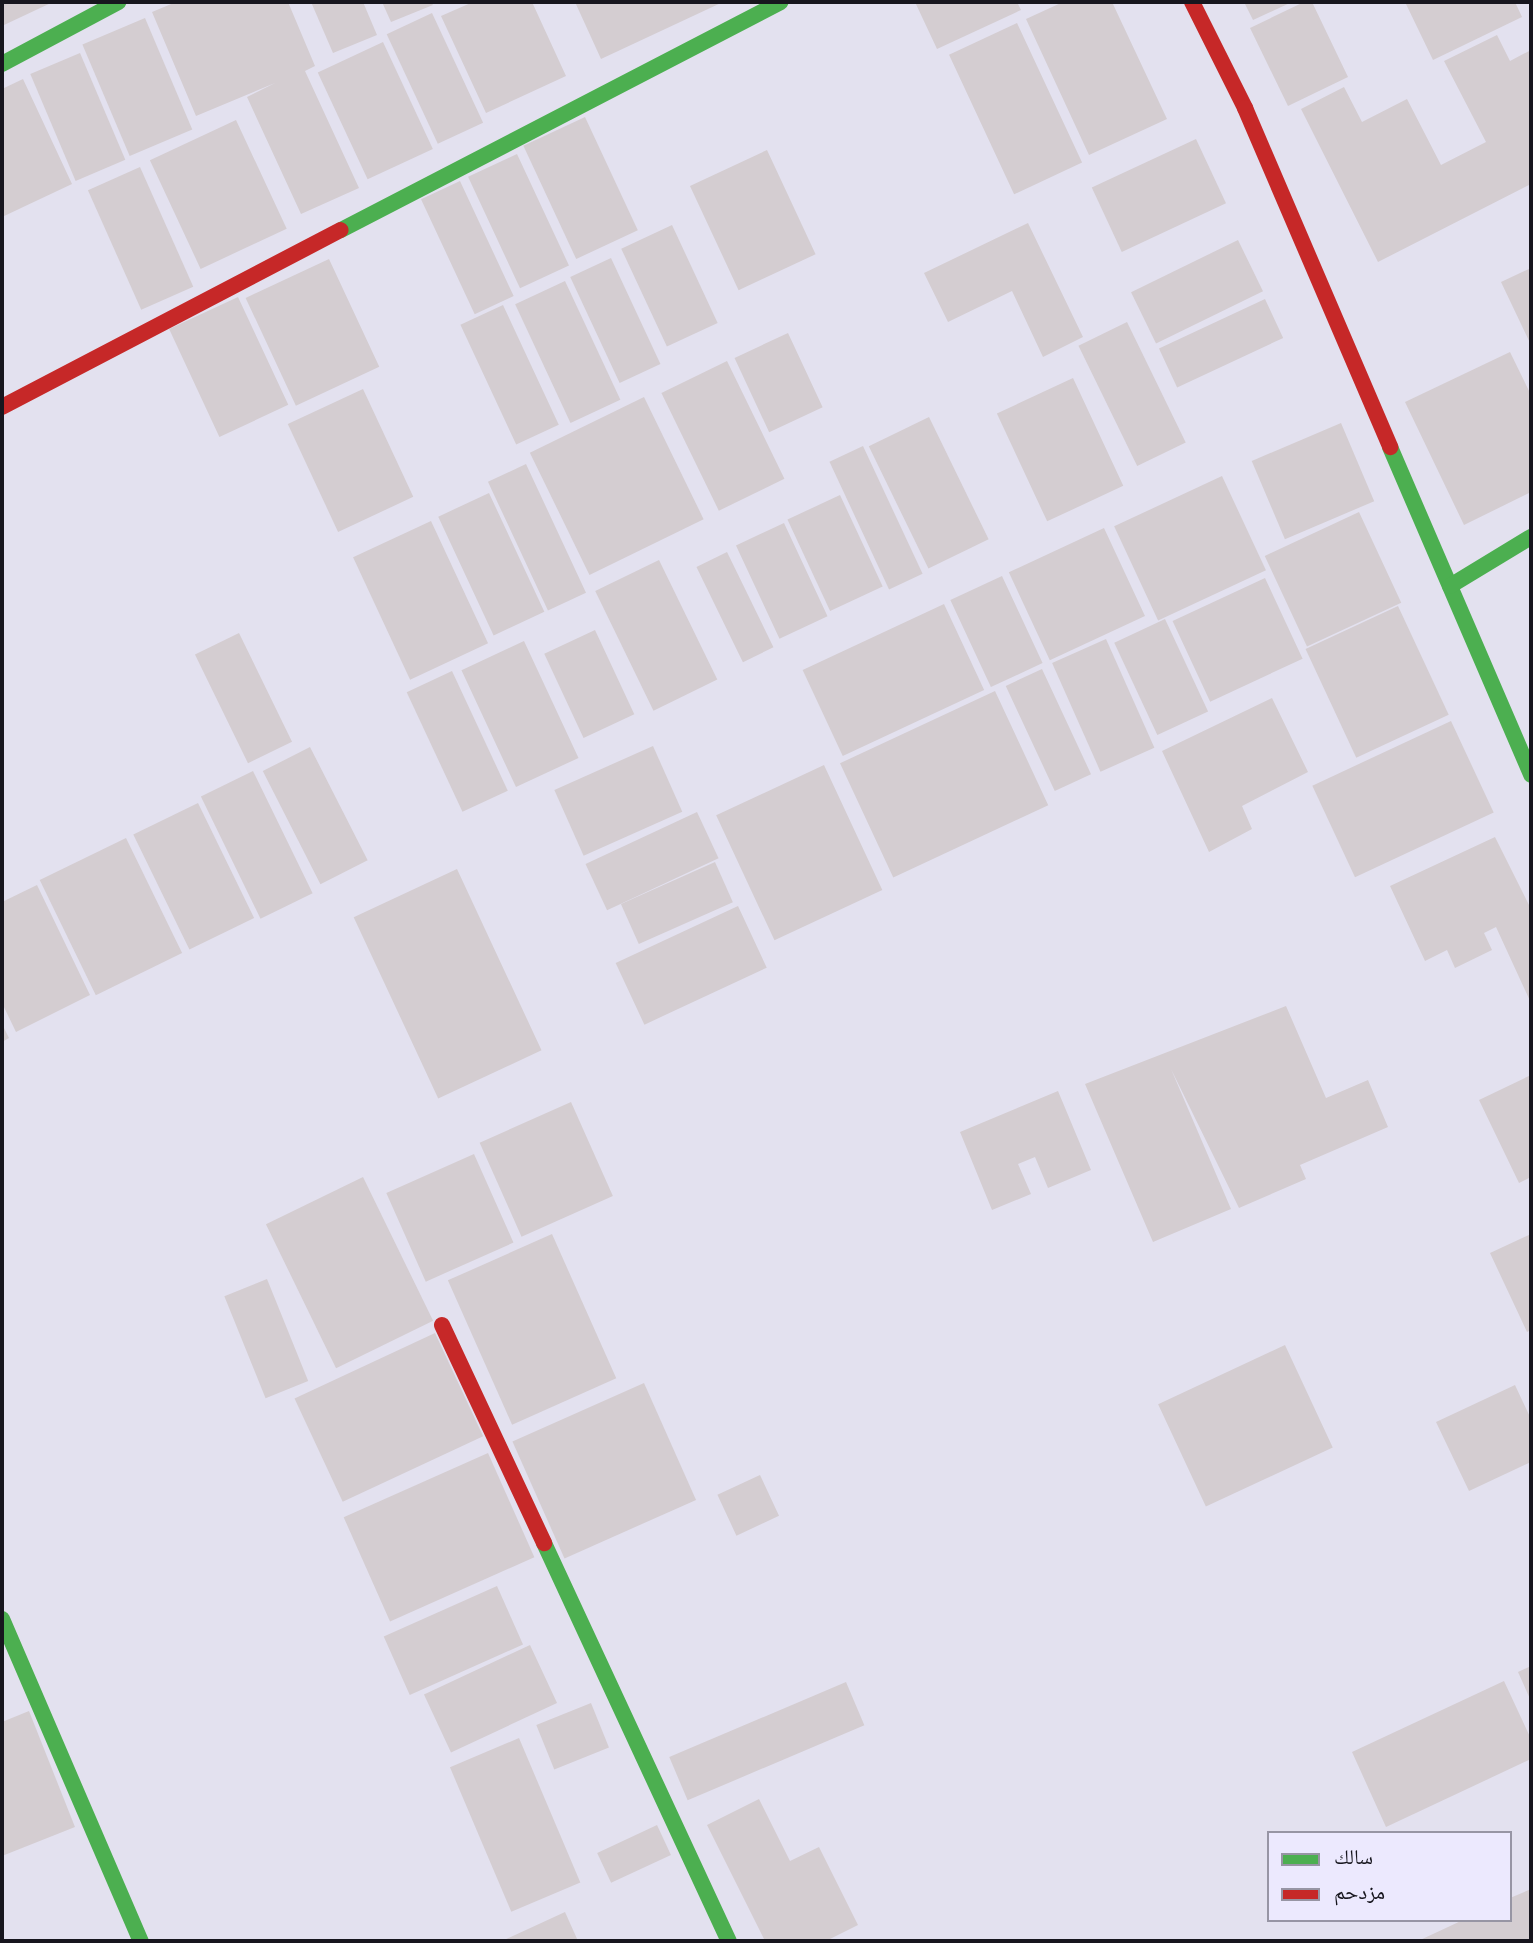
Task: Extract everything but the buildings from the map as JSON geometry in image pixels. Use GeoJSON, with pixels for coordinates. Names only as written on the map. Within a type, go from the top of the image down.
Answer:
{"type":"FeatureCollection","features":[{"type":"Feature","properties":{"kind":"street"},"geometry":{"type":"LineString","coordinates":[[2,64],[118,2]]}},
{"type":"Feature","properties":{"kind":"street"},"geometry":{"type":"LineString","coordinates":[[2,407],[780,2]]}},
{"type":"Feature","properties":{"kind":"street"},"geometry":{"type":"LineString","coordinates":[[1192,2],[1245,108],[1531,775]]}},
{"type":"Feature","properties":{"kind":"street"},"geometry":{"type":"LineString","coordinates":[[1450,586],[1531,537]]}},
{"type":"Feature","properties":{"kind":"street"},"geometry":{"type":"LineString","coordinates":[[442,1325],[729,1941]]}},
{"type":"Feature","properties":{"kind":"street"},"geometry":{"type":"LineString","coordinates":[[2,1619],[141,1941]]}},
{"type":"Feature","properties":{"kind":"traffic: fast"},"geometry":{"type":"LineString","coordinates":[[2,64],[118,2]]}},
{"type":"Feature","properties":{"kind":"traffic: fast"},"geometry":{"type":"LineString","coordinates":[[341,230],[780,2]]}},
{"type":"Feature","properties":{"kind":"traffic: fast"},"geometry":{"type":"LineString","coordinates":[[1390,447],[1531,775]]}},
{"type":"Feature","properties":{"kind":"traffic: fast"},"geometry":{"type":"LineString","coordinates":[[1450,586],[1531,537]]}},
{"type":"Feature","properties":{"kind":"traffic: fast"},"geometry":{"type":"LineString","coordinates":[[544,1543],[729,1941]]}},
{"type":"Feature","properties":{"kind":"traffic: fast"},"geometry":{"type":"LineString","coordinates":[[2,1619],[141,1941]]}},
{"type":"Feature","properties":{"kind":"traffic: jam"},"geometry":{"type":"LineString","coordinates":[[1192,2],[1245,108],[1390,447]]}},
{"type":"Feature","properties":{"kind":"traffic: jam"},"geometry":{"type":"LineString","coordinates":[[2,407],[341,230]]}},
{"type":"Feature","properties":{"kind":"traffic: jam"},"geometry":{"type":"LineString","coordinates":[[442,1325],[544,1543]]}}]}
